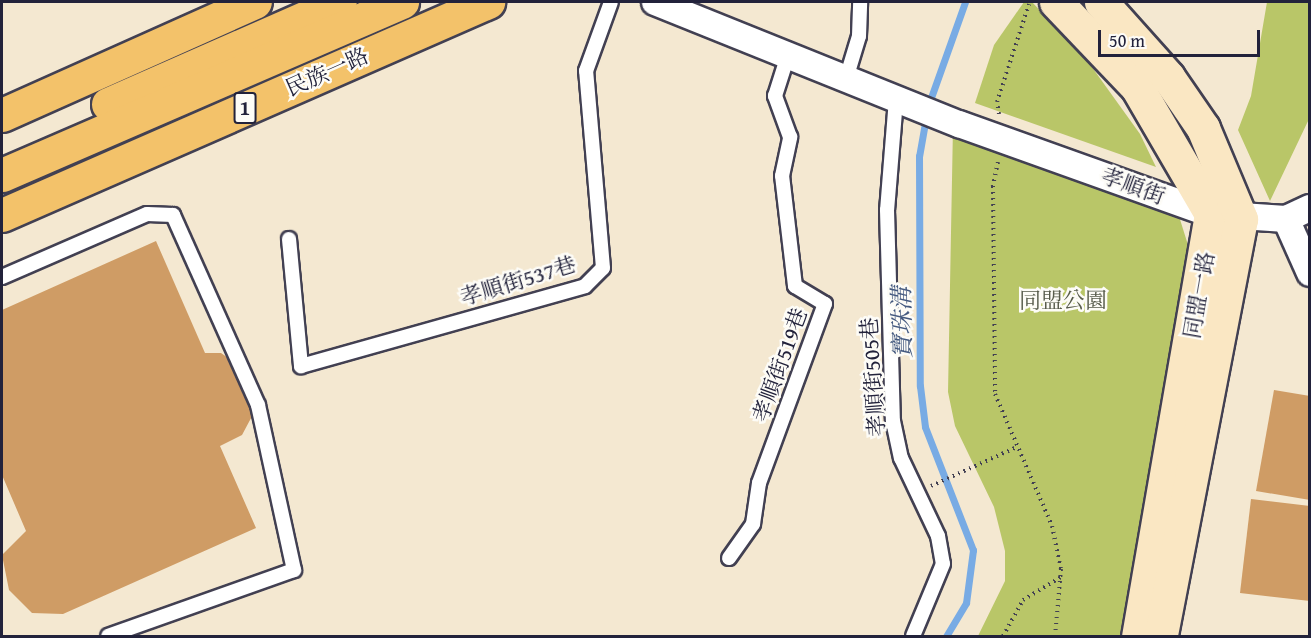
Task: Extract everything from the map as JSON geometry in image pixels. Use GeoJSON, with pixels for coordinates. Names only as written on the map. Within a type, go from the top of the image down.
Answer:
{"type":"FeatureCollection","features":[{"type":"Feature","properties":{"kind":"main road"},"geometry":{"type":"LineString","coordinates":[[2,115],[255,2]]}},
{"type":"Feature","properties":{"kind":"main road"},"geometry":{"type":"LineString","coordinates":[[2,151],[340,2]]}},
{"type":"Feature","properties":{"kind":"main road","name":"民族一路"},"geometry":{"type":"LineString","coordinates":[[2,175],[402,2]]}},
{"type":"Feature","properties":{"kind":"main road","name":"民族一路"},"geometry":{"type":"LineString","coordinates":[[2,215],[488,2]]}},
{"type":"Feature","properties":{"kind":"street"},"geometry":{"type":"LineString","coordinates":[[655,2],[903,102]]}},
{"type":"Feature","properties":{"kind":"street"},"geometry":{"type":"LineString","coordinates":[[1056,2],[1137,87],[1226,217]]}},
{"type":"Feature","properties":{"kind":"street"},"geometry":{"type":"LineString","coordinates":[[1101,2],[1168,77],[1203,128],[1226,217]]}},
{"type":"Feature","properties":{"kind":"street","name":"孝順街"},"geometry":{"type":"LineString","coordinates":[[903,102],[1003,140],[1226,217],[1286,219],[1310,208]]}},
{"type":"Feature","properties":{"kind":"street","name":"同盟一路"},"geometry":{"type":"LineString","coordinates":[[1138,636],[1226,217]]}},
{"type":"Feature","properties":{"kind":"street","name":"同盟一路"},"geometry":{"type":"LineString","coordinates":[[1161,636],[1226,217]]}},
{"type":"Feature","properties":{"kind":"street"},"geometry":{"type":"LineString","coordinates":[[1286,219],[1310,273]]}},
{"type":"Feature","properties":{"kind":"lane","name":"孝順街537巷"},"geometry":{"type":"LineString","coordinates":[[290,239],[301,366],[585,286],[603,268],[585,71],[611,2]]}},
{"type":"Feature","properties":{"kind":"lane"},"geometry":{"type":"LineString","coordinates":[[846,79],[859,36],[860,2]]}},
{"type":"Feature","properties":{"kind":"lane","name":"孝順街519巷"},"geometry":{"type":"LineString","coordinates":[[729,558],[753,524],[759,483],[825,304],[795,286],[782,176],[790,137],[775,96],[788,55]]}},
{"type":"Feature","properties":{"kind":"lane","name":"孝順街505巷"},"geometry":{"type":"LineString","coordinates":[[903,102],[887,210],[890,373],[901,458],[938,536],[943,564],[913,636]]}},
{"type":"Feature","properties":{"kind":"lane"},"geometry":{"type":"LineString","coordinates":[[2,277],[147,214],[173,215],[258,405],[294,570],[108,636]]}},
{"type":"Feature","properties":{"kind":"path"},"geometry":{"type":"LineString","coordinates":[[1031,2],[997,102],[1003,140],[993,186],[995,394],[1052,526],[1061,577],[1055,636]]}},
{"type":"Feature","properties":{"kind":"path"},"geometry":{"type":"LineString","coordinates":[[917,492],[1017,447]]}},
{"type":"Feature","properties":{"kind":"path"},"geometry":{"type":"LineString","coordinates":[[1003,636],[1023,600],[1061,577]]}},
{"type":"Feature","properties":{"kind":"green space"},"geometry":{"type":"Polygon","coordinates":[[[1024,2],[1032,2],[1089,63],[1140,134],[1156,167],[975,103],[994,45],[1024,2]]]}},
{"type":"Feature","properties":{"kind":"green space"},"geometry":{"type":"Polygon","coordinates":[[[1267,2],[1310,2],[1309,119],[1270,201],[1238,130],[1251,96],[1267,2]]]}},
{"type":"Feature","properties":{"kind":"green space","name":"同盟公園"},"geometry":{"type":"Polygon","coordinates":[[[953,126],[1178,213],[1188,245],[1122,636],[978,636],[1005,581],[1005,551],[994,507],[955,426],[948,392],[953,126]]]}},
{"type":"Feature","properties":{"kind":"building"},"geometry":{"type":"Polygon","coordinates":[[[156,241],[205,353],[221,353],[238,365],[257,407],[242,435],[220,446],[256,528],[63,614],[32,613],[9,590],[2,555],[26,531],[2,475],[2,310],[156,241]]]}},
{"type":"Feature","properties":{"kind":"building"},"geometry":{"type":"Polygon","coordinates":[[[1274,390],[1310,396],[1310,500],[1256,491],[1274,390]]]}},
{"type":"Feature","properties":{"kind":"building"},"geometry":{"type":"Polygon","coordinates":[[[1251,499],[1310,506],[1310,601],[1240,593],[1251,499]]]}},
{"type":"Feature","properties":{"kind":"waterway","name":"寶珠溝"},"geometry":{"type":"LineString","coordinates":[[928,106],[965,2]]}},
{"type":"Feature","properties":{"kind":"waterway","name":"寶珠溝"},"geometry":{"type":"LineString","coordinates":[[926,117],[919,156],[920,386],[925,427],[973,550],[966,603],[946,636]]}}]}
